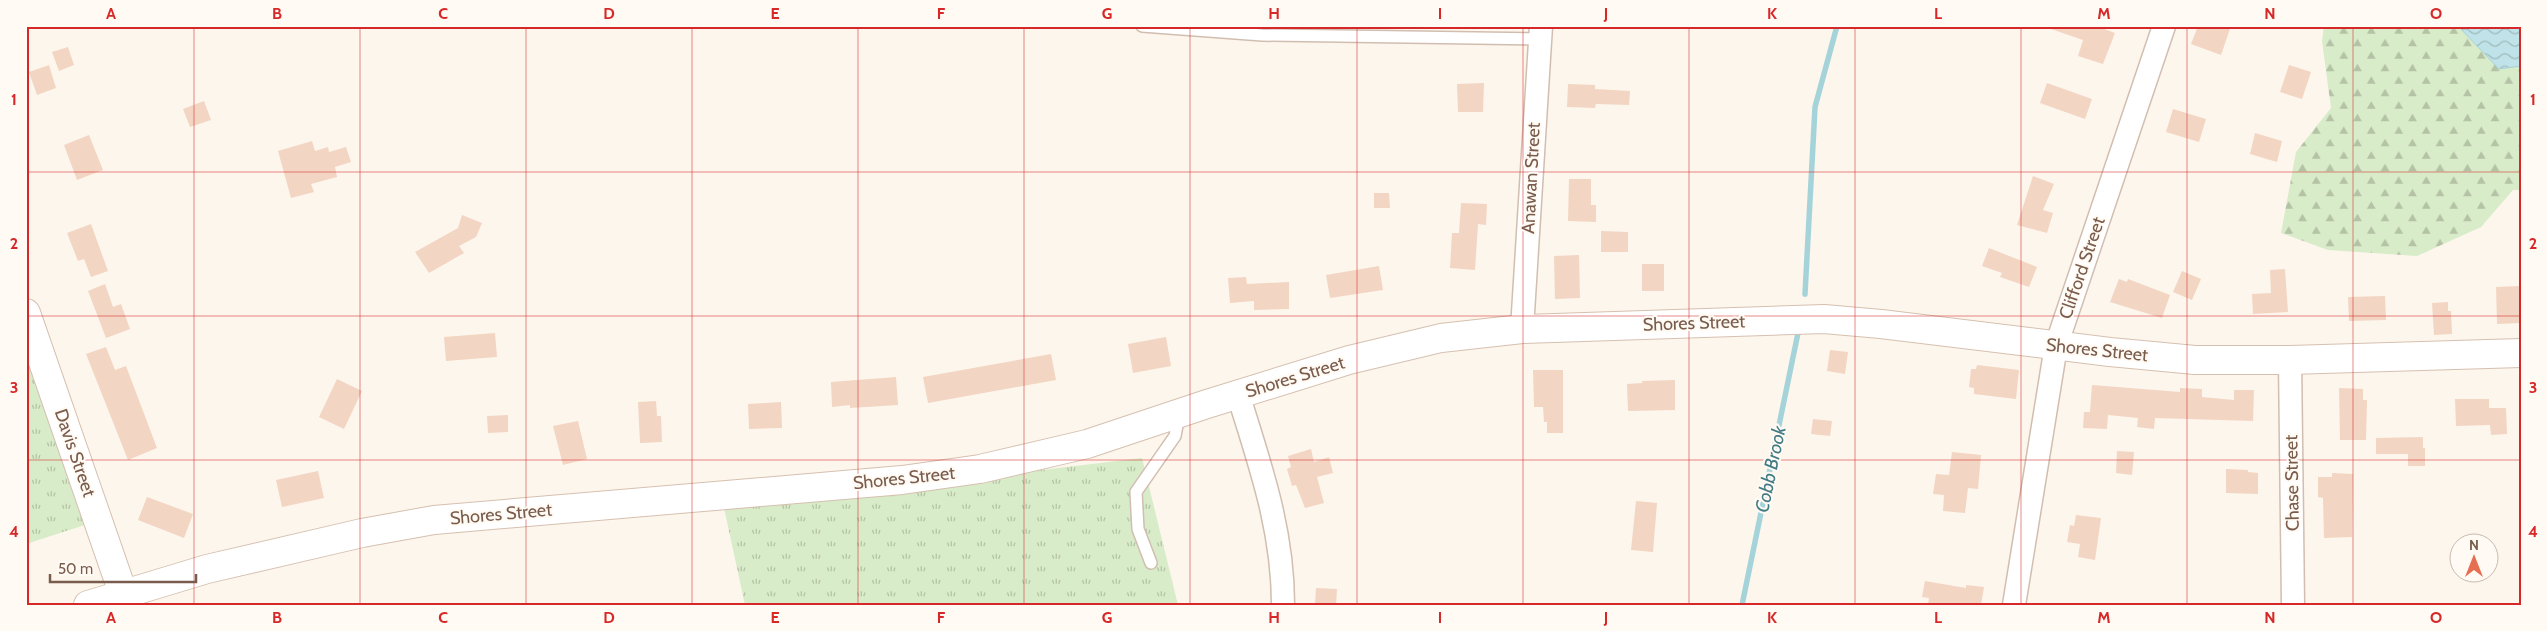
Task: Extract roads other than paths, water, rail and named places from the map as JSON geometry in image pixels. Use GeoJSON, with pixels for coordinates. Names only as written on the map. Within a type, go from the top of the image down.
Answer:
{"type":"FeatureCollection","features":[{"type":"Feature","properties":{"kind":"street","name":"Clifford Street"},"geometry":{"type":"LineString","coordinates":[[2014,605],[2056,346],[2164,26]]}},
{"type":"Feature","properties":{"kind":"street","name":"Anawan Street"},"geometry":{"type":"LineString","coordinates":[[1522,329],[1540,33]]}},
{"type":"Feature","properties":{"kind":"street","name":"Davis Street"},"geometry":{"type":"LineString","coordinates":[[26,313],[123,593]]}},
{"type":"Feature","properties":{"kind":"street","name":"Shores Street"},"geometry":{"type":"LineString","coordinates":[[88,605],[176,577],[332,540],[434,520],[902,480],[972,470],[1087,444],[1238,394],[1395,348],[1441,338],[1522,329],[1824,319],[1882,324],[2176,359],[2290,360],[2521,353]]}},
{"type":"Feature","properties":{"kind":"street","name":"Chase Street"},"geometry":{"type":"LineString","coordinates":[[2290,360],[2293,605]]}},
{"type":"Feature","properties":{"kind":"street"},"geometry":{"type":"LineString","coordinates":[[1238,394],[1276,521],[1281,562],[1283,605]]}},
{"type":"Feature","properties":{"kind":"lane"},"geometry":{"type":"LineString","coordinates":[[1142,26],[1262,35],[1540,33]]}},
{"type":"Feature","properties":{"kind":"lane"},"geometry":{"type":"LineString","coordinates":[[1151,564],[1138,529],[1136,492],[1174,436],[1180,413]]}},
{"type":"Feature","properties":{"kind":"water"},"geometry":{"type":"Polygon","coordinates":[[[2458,26],[2521,26],[2521,66],[2499,69],[2458,26]]]}},
{"type":"Feature","properties":{"kind":"waterway","name":"Cobb Brook"},"geometry":{"type":"LineString","coordinates":[[1805,294],[1815,107],[1837,26]]}},
{"type":"Feature","properties":{"kind":"waterway","name":"Cobb Brook"},"geometry":{"type":"LineString","coordinates":[[1742,605],[1798,333]]}}]}
